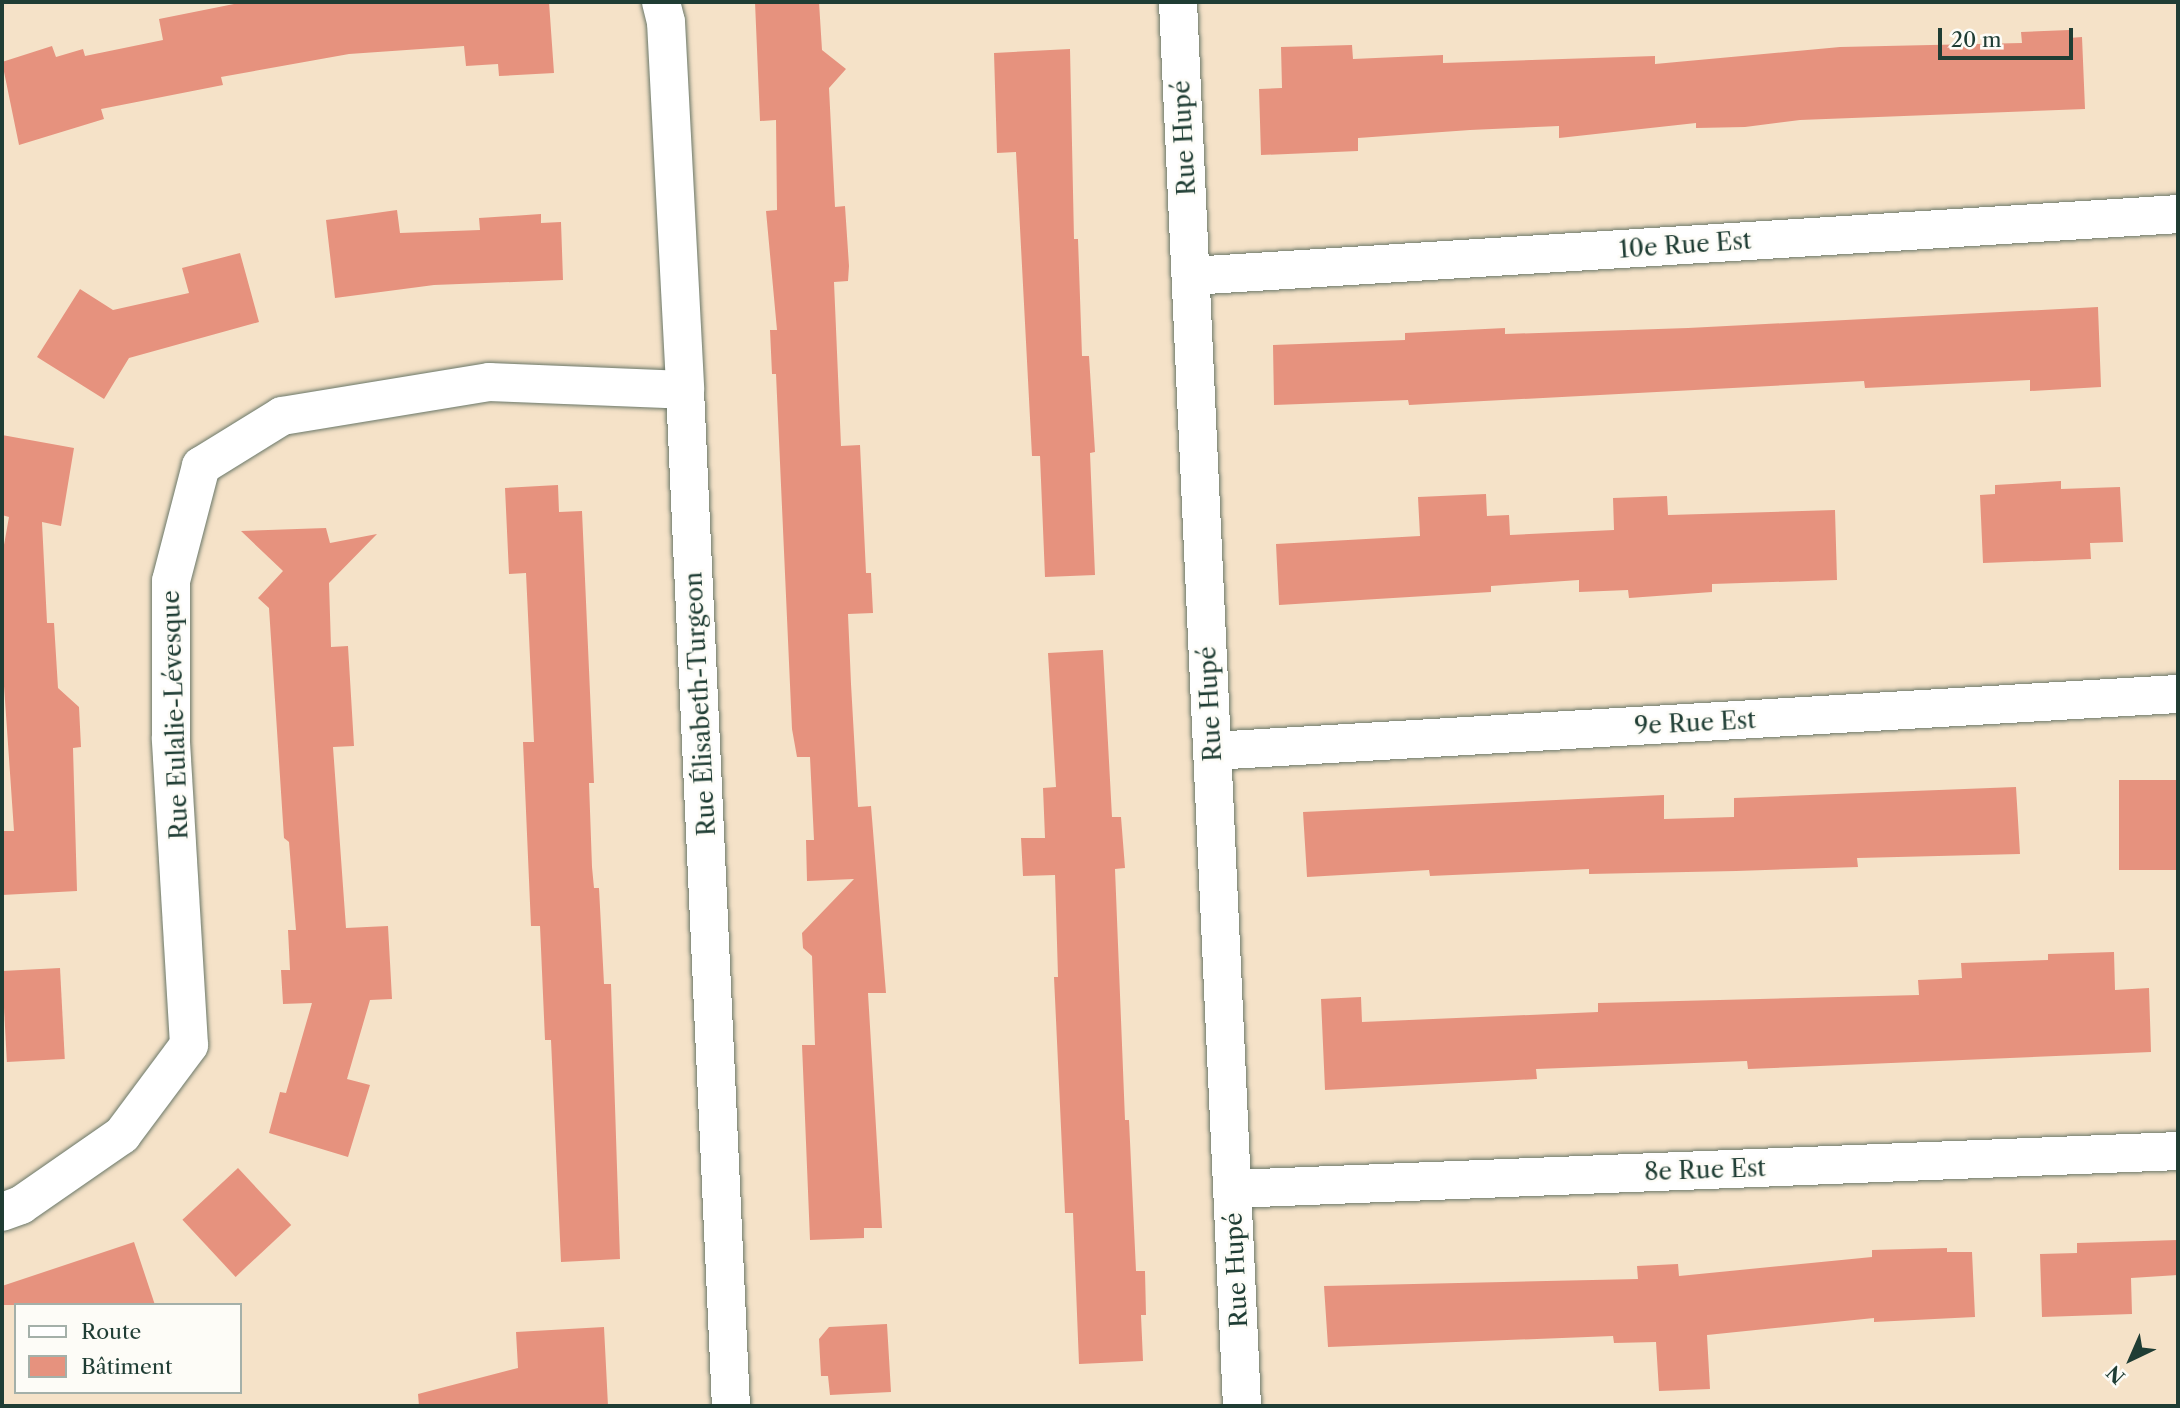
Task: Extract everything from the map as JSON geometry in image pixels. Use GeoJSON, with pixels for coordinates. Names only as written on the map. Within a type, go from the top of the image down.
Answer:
{"type":"FeatureCollection","features":[{"type":"Feature","properties":{"kind":"street","name":"Rue Élisabeth-Turgeon"},"geometry":{"type":"LineString","coordinates":[[661,2],[666,22],[685,390],[731,1406]]}},
{"type":"Feature","properties":{"kind":"street","name":"Rue Hupé"},"geometry":{"type":"LineString","coordinates":[[1178,2],[1242,1406]]}},
{"type":"Feature","properties":{"kind":"street","name":"10e Rue Est"},"geometry":{"type":"LineString","coordinates":[[1191,276],[2178,214]]}},
{"type":"Feature","properties":{"kind":"street","name":"Rue Eulalie-Lévesque"},"geometry":{"type":"LineString","coordinates":[[2,1212],[20,1205],[122,1135],[189,1045],[171,738],[171,581],[201,466],[282,416],[489,382],[685,390]]}},
{"type":"Feature","properties":{"kind":"street","name":"9e Rue Est"},"geometry":{"type":"LineString","coordinates":[[1212,751],[2178,694]]}},
{"type":"Feature","properties":{"kind":"street","name":"8e Rue Est"},"geometry":{"type":"LineString","coordinates":[[1233,1189],[2178,1151]]}},
{"type":"Feature","properties":{"kind":"building"},"geometry":{"type":"Polygon","coordinates":[[[244,2],[549,2],[554,73],[499,76],[498,64],[466,66],[464,46],[349,54],[221,77],[223,85],[101,109],[104,119],[19,145],[2,62],[52,46],[56,57],[83,49],[85,56],[163,40],[159,19],[244,2]]]}},
{"type":"Feature","properties":{"kind":"building"},"geometry":{"type":"Polygon","coordinates":[[[755,2],[819,2],[822,50],[846,69],[829,88],[835,207],[845,206],[849,266],[848,281],[834,282],[841,446],[860,445],[866,573],[871,573],[873,613],[848,614],[851,684],[858,807],[871,806],[886,993],[868,993],[882,1228],[864,1228],[864,1238],[810,1240],[802,1045],[815,1045],[812,956],[803,948],[802,933],[854,879],[807,881],[806,840],[814,840],[810,757],[797,757],[792,729],[776,374],[772,374],[770,330],[777,330],[766,211],[777,210],[776,120],[760,121],[755,2]]]}},
{"type":"Feature","properties":{"kind":"building"},"geometry":{"type":"Polygon","coordinates":[[[2069,30],[2069,38],[2082,37],[2085,109],[1800,120],[1745,127],[1696,128],[1696,123],[1559,138],[1559,126],[1470,130],[1358,138],[1358,151],[1261,155],[1259,89],[1282,88],[1281,47],[1352,45],[1353,59],[1443,55],[1443,63],[1655,56],[1655,64],[1840,47],[2022,43],[2021,32],[2069,30]]]}},
{"type":"Feature","properties":{"kind":"building"},"geometry":{"type":"Polygon","coordinates":[[[1070,49],[1074,239],[1078,239],[1082,356],[1089,356],[1095,452],[1090,453],[1095,575],[1045,577],[1040,456],[1032,456],[1016,152],[997,153],[994,53],[1070,49]]]}},
{"type":"Feature","properties":{"kind":"building"},"geometry":{"type":"Polygon","coordinates":[[[397,210],[400,233],[480,230],[479,218],[541,214],[541,223],[561,222],[563,280],[434,285],[335,298],[326,220],[397,210]]]}},
{"type":"Feature","properties":{"kind":"building"},"geometry":{"type":"Polygon","coordinates":[[[240,253],[259,322],[129,358],[104,399],[37,357],[80,289],[113,310],[189,293],[182,268],[240,253]]]}},
{"type":"Feature","properties":{"kind":"building"},"geometry":{"type":"Polygon","coordinates":[[[2098,307],[2101,387],[2030,391],[2030,380],[1865,388],[1864,381],[1409,405],[1408,400],[1274,405],[1273,345],[1405,340],[1405,333],[1505,328],[1505,334],[1688,328],[2098,307]]]}},
{"type":"Feature","properties":{"kind":"building"},"geometry":{"type":"Polygon","coordinates":[[[2,435],[74,448],[61,526],[42,522],[47,623],[54,623],[58,688],[79,707],[81,747],[73,748],[77,891],[2,895],[2,831],[14,831],[2,657],[2,556],[9,517],[2,515],[2,435]]]}},
{"type":"Feature","properties":{"kind":"building"},"geometry":{"type":"Polygon","coordinates":[[[2061,481],[2061,489],[2120,487],[2123,542],[2090,543],[2091,559],[1983,563],[1980,495],[1995,494],[1995,485],[2061,481]]]}},
{"type":"Feature","properties":{"kind":"building"},"geometry":{"type":"Polygon","coordinates":[[[558,485],[559,512],[582,511],[594,783],[589,783],[592,867],[594,888],[599,888],[604,984],[611,984],[620,1259],[561,1262],[551,1040],[545,1040],[540,926],[531,926],[523,742],[534,742],[526,573],[509,574],[505,488],[558,485]]]}},
{"type":"Feature","properties":{"kind":"building"},"geometry":{"type":"Polygon","coordinates":[[[1486,494],[1487,516],[1509,515],[1510,535],[1614,530],[1613,498],[1667,496],[1668,515],[1835,510],[1837,580],[1712,584],[1712,592],[1629,598],[1628,590],[1579,592],[1579,580],[1491,586],[1491,592],[1279,605],[1276,544],[1420,536],[1418,497],[1486,494]]]}},
{"type":"Feature","properties":{"kind":"building"},"geometry":{"type":"Polygon","coordinates":[[[326,528],[330,543],[377,534],[329,583],[331,647],[348,646],[354,746],[333,747],[346,928],[388,926],[392,999],[370,1000],[347,1079],[370,1085],[348,1157],[269,1133],[280,1092],[286,1093],[312,1003],[283,1004],[281,970],[290,970],[288,930],[296,930],[289,842],[284,838],[269,608],[258,598],[283,571],[241,531],[326,528]]]}},
{"type":"Feature","properties":{"kind":"building"},"geometry":{"type":"Polygon","coordinates":[[[1103,650],[1112,817],[1121,817],[1125,868],[1115,869],[1125,1120],[1129,1120],[1136,1271],[1145,1271],[1146,1315],[1141,1315],[1143,1361],[1079,1364],[1073,1213],[1065,1213],[1054,977],[1058,977],[1055,875],[1023,876],[1021,838],[1045,838],[1043,788],[1056,787],[1048,653],[1103,650]]]}},
{"type":"Feature","properties":{"kind":"building"},"geometry":{"type":"Polygon","coordinates":[[[2119,780],[2178,780],[2178,870],[2119,870],[2119,780]]]}},
{"type":"Feature","properties":{"kind":"building"},"geometry":{"type":"Polygon","coordinates":[[[2016,787],[2020,854],[1857,858],[1858,867],[1736,871],[1589,874],[1589,869],[1430,876],[1429,870],[1307,877],[1303,812],[1664,795],[1664,819],[1734,817],[1734,798],[2016,787]]]}},
{"type":"Feature","properties":{"kind":"building"},"geometry":{"type":"Polygon","coordinates":[[[2114,952],[2115,990],[2149,988],[2151,1052],[1748,1069],[1747,1061],[1536,1069],[1537,1079],[1325,1090],[1321,999],[1361,997],[1362,1022],[1598,1012],[1598,1003],[1919,995],[1918,980],[1962,978],[1961,963],[2048,960],[2048,954],[2114,952]]]}},
{"type":"Feature","properties":{"kind":"building"},"geometry":{"type":"Polygon","coordinates":[[[60,968],[65,1059],[7,1062],[2,971],[60,968]]]}},
{"type":"Feature","properties":{"kind":"building"},"geometry":{"type":"Polygon","coordinates":[[[238,1168],[291,1225],[236,1277],[182,1220],[238,1168]]]}},
{"type":"Feature","properties":{"kind":"building"},"geometry":{"type":"Polygon","coordinates":[[[2178,1240],[2178,1275],[2131,1278],[2132,1314],[2042,1317],[2040,1254],[2077,1253],[2077,1243],[2178,1240]]]}},
{"type":"Feature","properties":{"kind":"building"},"geometry":{"type":"Polygon","coordinates":[[[134,1242],[154,1303],[2,1305],[2,1286],[134,1242]]]}},
{"type":"Feature","properties":{"kind":"building"},"geometry":{"type":"Polygon","coordinates":[[[1947,1248],[1947,1252],[1972,1252],[1975,1317],[1874,1322],[1874,1318],[1707,1335],[1710,1389],[1659,1391],[1656,1342],[1614,1343],[1613,1336],[1328,1347],[1324,1286],[1638,1279],[1637,1266],[1678,1264],[1679,1276],[1872,1257],[1872,1250],[1947,1248]]]}},
{"type":"Feature","properties":{"kind":"building"},"geometry":{"type":"Polygon","coordinates":[[[887,1324],[891,1392],[830,1395],[828,1376],[821,1376],[819,1339],[829,1327],[887,1324]]]}},
{"type":"Feature","properties":{"kind":"building"},"geometry":{"type":"Polygon","coordinates":[[[604,1327],[608,1406],[419,1406],[418,1394],[518,1368],[516,1332],[604,1327]]]}}]}
